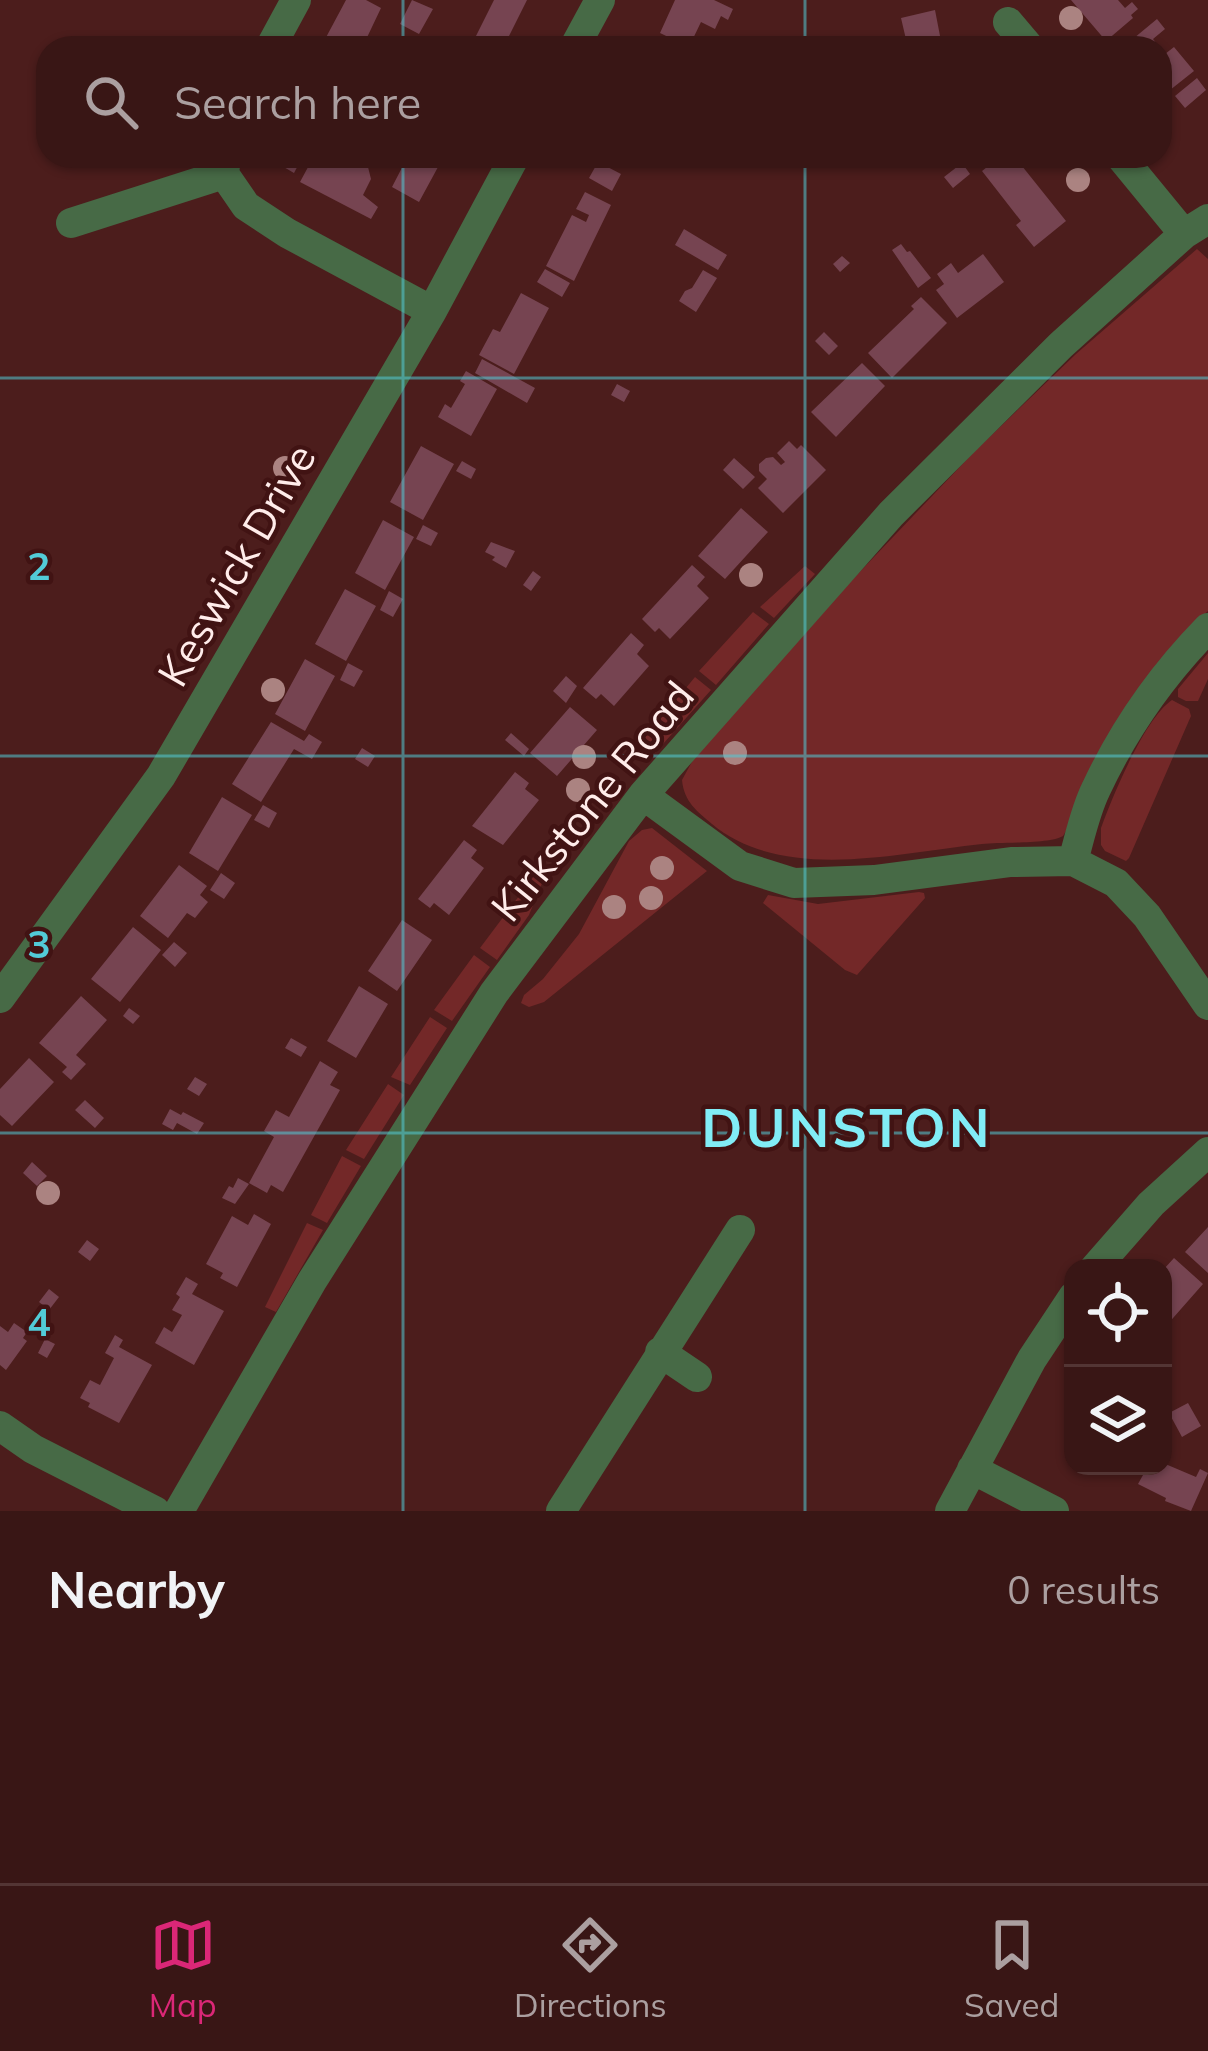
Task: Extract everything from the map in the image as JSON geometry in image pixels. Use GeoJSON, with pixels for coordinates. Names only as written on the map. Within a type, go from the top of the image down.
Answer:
{"type":"FeatureCollection","features":[{"type":"Feature","properties":{"kind":"street"},"geometry":{"type":"LineString","coordinates":[[276,36],[296,0]]}},
{"type":"Feature","properties":{"kind":"street"},"geometry":{"type":"LineString","coordinates":[[580,36],[600,0]]}},
{"type":"Feature","properties":{"kind":"street"},"geometry":{"type":"LineString","coordinates":[[1008,22],[1020,36]]}},
{"type":"Feature","properties":{"kind":"street"},"geometry":{"type":"LineString","coordinates":[[71,223],[217,168]]}},
{"type":"Feature","properties":{"kind":"street"},"geometry":{"type":"LineString","coordinates":[[226,168],[245,206],[432,311]]}},
{"type":"Feature","properties":{"kind":"street","name":"Keswick Drive"},"geometry":{"type":"LineString","coordinates":[[0,998],[161,776],[432,311],[509,168]]}},
{"type":"Feature","properties":{"kind":"street","name":"Kirkstone Road"},"geometry":{"type":"LineString","coordinates":[[179,1511],[312,1281],[494,993],[643,795],[891,514],[1060,345],[1196,226],[1133,168]]}},
{"type":"Feature","properties":{"kind":"street"},"geometry":{"type":"LineString","coordinates":[[1073,861],[1094,792],[1143,706],[1208,628]]}},
{"type":"Feature","properties":{"kind":"street"},"geometry":{"type":"LineString","coordinates":[[643,795],[740,866],[794,883],[874,880],[1011,862],[1073,861],[1116,883],[1147,916],[1208,1005]]}},
{"type":"Feature","properties":{"kind":"street"},"geometry":{"type":"LineString","coordinates":[[1103,1259],[1151,1204],[1208,1152]]}},
{"type":"Feature","properties":{"kind":"street"},"geometry":{"type":"LineString","coordinates":[[561,1511],[740,1230]]}},
{"type":"Feature","properties":{"kind":"street"},"geometry":{"type":"LineString","coordinates":[[950,1511],[1032,1359],[1064,1311]]}},
{"type":"Feature","properties":{"kind":"street"},"geometry":{"type":"LineString","coordinates":[[660,1352],[697,1377]]}},
{"type":"Feature","properties":{"kind":"street"},"geometry":{"type":"LineString","coordinates":[[0,1426],[32,1449],[155,1511]]}},
{"type":"Feature","properties":{"kind":"street"},"geometry":{"type":"LineString","coordinates":[[972,1469],[1054,1511]]}},
{"type":"Feature","properties":{"kind":"shaded area"},"geometry":{"type":"Polygon","coordinates":[[[1197,249],[1208,259],[1208,611],[1192,625],[1063,836],[878,857],[806,859],[741,842],[712,824],[692,805],[683,788],[682,780],[694,758],[975,451],[1076,354],[1197,249]]]}},
{"type":"Feature","properties":{"kind":"shaded area"},"geometry":{"type":"Polygon","coordinates":[[[805,566],[815,574],[774,618],[760,607],[805,566]]]}},
{"type":"Feature","properties":{"kind":"shaded area"},"geometry":{"type":"Polygon","coordinates":[[[753,612],[769,624],[716,685],[699,671],[753,612]]]}},
{"type":"Feature","properties":{"kind":"shaded area"},"geometry":{"type":"Polygon","coordinates":[[[1208,653],[1208,679],[1198,701],[1178,697],[1178,689],[1208,653]]]}},
{"type":"Feature","properties":{"kind":"shaded area"},"geometry":{"type":"Polygon","coordinates":[[[695,677],[711,690],[655,753],[642,741],[695,677]]]}},
{"type":"Feature","properties":{"kind":"shaded area"},"geometry":{"type":"Polygon","coordinates":[[[1172,700],[1189,709],[1191,716],[1126,861],[1105,851],[1101,828],[1141,740],[1172,700]]]}},
{"type":"Feature","properties":{"kind":"shaded area"},"geometry":{"type":"Polygon","coordinates":[[[652,828],[707,871],[544,1002],[529,1007],[521,1003],[579,934],[629,841],[652,828]]]}},
{"type":"Feature","properties":{"kind":"shaded area"},"geometry":{"type":"Polygon","coordinates":[[[534,876],[543,881],[529,915],[497,960],[480,948],[534,876]]]}},
{"type":"Feature","properties":{"kind":"shaded area"},"geometry":{"type":"Polygon","coordinates":[[[919,892],[925,898],[857,975],[763,903],[768,895],[818,904],[919,892]]]}},
{"type":"Feature","properties":{"kind":"shaded area"},"geometry":{"type":"Polygon","coordinates":[[[474,955],[490,967],[452,1021],[434,1010],[474,955]]]}},
{"type":"Feature","properties":{"kind":"shaded area"},"geometry":{"type":"Polygon","coordinates":[[[430,1017],[447,1028],[410,1085],[391,1077],[430,1017]]]}},
{"type":"Feature","properties":{"kind":"shaded area"},"geometry":{"type":"Polygon","coordinates":[[[388,1084],[404,1095],[364,1159],[346,1150],[388,1084]]]}},
{"type":"Feature","properties":{"kind":"shaded area"},"geometry":{"type":"Polygon","coordinates":[[[342,1156],[361,1166],[327,1223],[311,1215],[342,1156]]]}},
{"type":"Feature","properties":{"kind":"shaded area"},"geometry":{"type":"Polygon","coordinates":[[[307,1223],[323,1230],[276,1312],[265,1307],[307,1223]]]}},
{"type":"Feature","properties":{"kind":"building"},"geometry":{"type":"Polygon","coordinates":[[[346,0],[366,0],[381,8],[368,36],[327,36],[346,0]]]}},
{"type":"Feature","properties":{"kind":"building"},"geometry":{"type":"Polygon","coordinates":[[[412,0],[433,9],[419,34],[400,24],[412,0]]]}},
{"type":"Feature","properties":{"kind":"building"},"geometry":{"type":"Polygon","coordinates":[[[494,0],[527,0],[509,36],[476,36],[494,0]]]}},
{"type":"Feature","properties":{"kind":"building"},"geometry":{"type":"Polygon","coordinates":[[[675,0],[714,0],[733,9],[728,20],[721,16],[715,29],[701,22],[694,36],[660,33],[675,0]]]}},
{"type":"Feature","properties":{"kind":"building"},"geometry":{"type":"Polygon","coordinates":[[[1071,0],[1118,0],[1125,8],[1132,2],[1138,9],[1112,36],[1102,36],[1071,0]]]}},
{"type":"Feature","properties":{"kind":"building"},"geometry":{"type":"Polygon","coordinates":[[[935,10],[940,36],[905,36],[901,18],[935,10]]]}},
{"type":"Feature","properties":{"kind":"building"},"geometry":{"type":"Polygon","coordinates":[[[1157,19],[1165,29],[1157,36],[1136,36],[1157,19]]]}},
{"type":"Feature","properties":{"kind":"building"},"geometry":{"type":"Polygon","coordinates":[[[1174,47],[1194,71],[1172,88],[1172,49],[1174,47]]]}},
{"type":"Feature","properties":{"kind":"building"},"geometry":{"type":"Polygon","coordinates":[[[1197,78],[1206,90],[1185,108],[1175,96],[1197,78]]]}},
{"type":"Feature","properties":{"kind":"building"},"geometry":{"type":"Polygon","coordinates":[[[308,168],[368,168],[371,179],[363,195],[378,207],[371,219],[300,182],[308,168]]]}},
{"type":"Feature","properties":{"kind":"building"},"geometry":{"type":"Polygon","coordinates":[[[402,168],[437,168],[419,202],[392,187],[402,168]]]}},
{"type":"Feature","properties":{"kind":"building"},"geometry":{"type":"Polygon","coordinates":[[[595,168],[621,174],[612,191],[589,178],[595,168]]]}},
{"type":"Feature","properties":{"kind":"building"},"geometry":{"type":"Polygon","coordinates":[[[956,168],[966,168],[970,174],[953,188],[944,177],[956,168]]]}},
{"type":"Feature","properties":{"kind":"building"},"geometry":{"type":"Polygon","coordinates":[[[1024,168],[1066,221],[1034,247],[1016,225],[1021,221],[982,171],[1024,168]]]}},
{"type":"Feature","properties":{"kind":"building"},"geometry":{"type":"Polygon","coordinates":[[[585,192],[611,205],[574,281],[546,266],[572,215],[586,222],[589,215],[576,209],[585,192]]]}},
{"type":"Feature","properties":{"kind":"building"},"geometry":{"type":"Polygon","coordinates":[[[684,229],[727,255],[718,270],[675,245],[684,229]]]}},
{"type":"Feature","properties":{"kind":"building"},"geometry":{"type":"Polygon","coordinates":[[[901,244],[931,278],[918,288],[892,250],[901,244]]]}},
{"type":"Feature","properties":{"kind":"building"},"geometry":{"type":"Polygon","coordinates":[[[983,254],[1004,282],[957,318],[936,290],[944,284],[937,274],[951,263],[958,273],[983,254]]]}},
{"type":"Feature","properties":{"kind":"building"},"geometry":{"type":"Polygon","coordinates":[[[842,256],[850,263],[840,272],[833,264],[842,256]]]}},
{"type":"Feature","properties":{"kind":"building"},"geometry":{"type":"Polygon","coordinates":[[[545,269],[570,283],[562,297],[537,282],[545,269]]]}},
{"type":"Feature","properties":{"kind":"building"},"geometry":{"type":"Polygon","coordinates":[[[703,270],[717,278],[696,312],[679,301],[703,270]]]}},
{"type":"Feature","properties":{"kind":"building"},"geometry":{"type":"Polygon","coordinates":[[[521,293],[549,308],[514,374],[479,355],[493,329],[500,332],[521,293]]]}},
{"type":"Feature","properties":{"kind":"building"},"geometry":{"type":"Polygon","coordinates":[[[921,297],[947,323],[892,378],[868,353],[921,297]]]}},
{"type":"Feature","properties":{"kind":"building"},"geometry":{"type":"Polygon","coordinates":[[[824,332],[838,346],[829,355],[815,341],[824,332]]]}},
{"type":"Feature","properties":{"kind":"building"},"geometry":{"type":"Polygon","coordinates":[[[482,359],[535,388],[527,403],[475,373],[482,359]]]}},
{"type":"Feature","properties":{"kind":"building"},"geometry":{"type":"Polygon","coordinates":[[[862,363],[885,386],[836,437],[811,412],[862,363]]]}},
{"type":"Feature","properties":{"kind":"building"},"geometry":{"type":"Polygon","coordinates":[[[466,371],[497,389],[471,436],[438,417],[445,404],[451,408],[465,384],[460,381],[466,371]]]}},
{"type":"Feature","properties":{"kind":"building"},"geometry":{"type":"Polygon","coordinates":[[[617,384],[630,391],[624,402],[611,395],[617,384]]]}},
{"type":"Feature","properties":{"kind":"building"},"geometry":{"type":"Polygon","coordinates":[[[789,441],[797,449],[801,445],[826,470],[783,513],[758,488],[767,479],[759,464],[773,457],[781,465],[785,462],[777,453],[789,441]]]}},
{"type":"Feature","properties":{"kind":"building"},"geometry":{"type":"Polygon","coordinates":[[[421,446],[454,464],[423,520],[390,502],[421,446]]]}},
{"type":"Feature","properties":{"kind":"building"},"geometry":{"type":"Polygon","coordinates":[[[734,458],[755,477],[743,489],[723,470],[734,458]]]}},
{"type":"Feature","properties":{"kind":"building"},"geometry":{"type":"Polygon","coordinates":[[[462,461],[476,469],[471,479],[456,471],[462,461]]]}},
{"type":"Feature","properties":{"kind":"building"},"geometry":{"type":"Polygon","coordinates":[[[741,508],[768,532],[725,579],[698,556],[741,508]]]}},
{"type":"Feature","properties":{"kind":"building"},"geometry":{"type":"Polygon","coordinates":[[[383,520],[414,537],[385,590],[355,573],[383,520]]]}},
{"type":"Feature","properties":{"kind":"building"},"geometry":{"type":"Polygon","coordinates":[[[423,525],[438,533],[431,546],[416,539],[423,525]]]}},
{"type":"Feature","properties":{"kind":"building"},"geometry":{"type":"Polygon","coordinates":[[[491,542],[515,551],[506,568],[485,552],[491,542]]]}},
{"type":"Feature","properties":{"kind":"building"},"geometry":{"type":"Polygon","coordinates":[[[692,565],[705,577],[697,586],[709,598],[670,639],[642,619],[692,565]]]}},
{"type":"Feature","properties":{"kind":"building"},"geometry":{"type":"Polygon","coordinates":[[[533,571],[541,577],[531,591],[523,585],[533,571]]]}},
{"type":"Feature","properties":{"kind":"building"},"geometry":{"type":"Polygon","coordinates":[[[345,589],[376,606],[346,661],[315,644],[345,589]]]}},
{"type":"Feature","properties":{"kind":"building"},"geometry":{"type":"Polygon","coordinates":[[[389,591],[403,599],[393,617],[380,610],[389,591]]]}},
{"type":"Feature","properties":{"kind":"building"},"geometry":{"type":"Polygon","coordinates":[[[631,633],[644,645],[637,654],[649,666],[614,706],[601,694],[596,699],[583,688],[631,633]]]}},
{"type":"Feature","properties":{"kind":"building"},"geometry":{"type":"Polygon","coordinates":[[[305,659],[335,676],[305,731],[275,714],[305,659]]]}},
{"type":"Feature","properties":{"kind":"building"},"geometry":{"type":"Polygon","coordinates":[[[348,663],[363,671],[354,687],[340,680],[348,663]]]}},
{"type":"Feature","properties":{"kind":"building"},"geometry":{"type":"Polygon","coordinates":[[[566,676],[577,686],[566,703],[553,691],[566,676]]]}},
{"type":"Feature","properties":{"kind":"building"},"geometry":{"type":"Polygon","coordinates":[[[570,707],[597,730],[557,776],[530,753],[570,707]]]}},
{"type":"Feature","properties":{"kind":"building"},"geometry":{"type":"Polygon","coordinates":[[[271,722],[304,741],[309,734],[322,742],[312,759],[294,749],[261,802],[232,784],[271,722]]]}},
{"type":"Feature","properties":{"kind":"building"},"geometry":{"type":"Polygon","coordinates":[[[511,733],[529,749],[524,756],[505,740],[511,733]]]}},
{"type":"Feature","properties":{"kind":"building"},"geometry":{"type":"Polygon","coordinates":[[[362,748],[375,756],[368,767],[355,759],[362,748]]]}},
{"type":"Feature","properties":{"kind":"building"},"geometry":{"type":"Polygon","coordinates":[[[515,772],[539,800],[503,845],[472,826],[515,772]]]}},
{"type":"Feature","properties":{"kind":"building"},"geometry":{"type":"Polygon","coordinates":[[[222,797],[252,815],[218,871],[189,853],[222,797]]]}},
{"type":"Feature","properties":{"kind":"building"},"geometry":{"type":"Polygon","coordinates":[[[263,805],[277,813],[269,828],[254,820],[263,805]]]}},
{"type":"Feature","properties":{"kind":"building"},"geometry":{"type":"Polygon","coordinates":[[[464,840],[477,850],[471,858],[484,868],[449,915],[434,903],[430,908],[418,899],[464,840]]]}},
{"type":"Feature","properties":{"kind":"building"},"geometry":{"type":"Polygon","coordinates":[[[179,865],[207,886],[200,895],[208,902],[195,918],[187,913],[168,938],[140,916],[179,865]]]}},
{"type":"Feature","properties":{"kind":"building"},"geometry":{"type":"Polygon","coordinates":[[[221,873],[235,883],[224,899],[210,890],[221,873]]]}},
{"type":"Feature","properties":{"kind":"building"},"geometry":{"type":"Polygon","coordinates":[[[402,920],[432,940],[397,991],[368,971],[402,920]]]}},
{"type":"Feature","properties":{"kind":"building"},"geometry":{"type":"Polygon","coordinates":[[[133,927],[161,950],[120,1002],[91,979],[133,927]]]}},
{"type":"Feature","properties":{"kind":"building"},"geometry":{"type":"Polygon","coordinates":[[[174,942],[187,953],[175,967],[162,955],[174,942]]]}},
{"type":"Feature","properties":{"kind":"building"},"geometry":{"type":"Polygon","coordinates":[[[359,986],[388,1004],[356,1058],[327,1041],[359,986]]]}},
{"type":"Feature","properties":{"kind":"building"},"geometry":{"type":"Polygon","coordinates":[[[81,996],[107,1020],[76,1055],[86,1064],[71,1080],[62,1072],[67,1067],[39,1043],[81,996]]]}},
{"type":"Feature","properties":{"kind":"building"},"geometry":{"type":"Polygon","coordinates":[[[129,1008],[140,1016],[133,1024],[123,1016],[129,1008]]]}},
{"type":"Feature","properties":{"kind":"building"},"geometry":{"type":"Polygon","coordinates":[[[291,1038],[307,1047],[301,1057],[285,1048],[291,1038]]]}},
{"type":"Feature","properties":{"kind":"building"},"geometry":{"type":"Polygon","coordinates":[[[29,1058],[54,1082],[12,1126],[0,1115],[0,1089],[29,1058]]]}},
{"type":"Feature","properties":{"kind":"building"},"geometry":{"type":"Polygon","coordinates":[[[320,1061],[338,1072],[330,1085],[340,1090],[283,1192],[271,1185],[267,1193],[249,1183],[274,1137],[264,1131],[276,1110],[289,1117],[320,1061]]]}},
{"type":"Feature","properties":{"kind":"building"},"geometry":{"type":"Polygon","coordinates":[[[195,1077],[207,1084],[199,1096],[187,1089],[195,1077]]]}},
{"type":"Feature","properties":{"kind":"building"},"geometry":{"type":"Polygon","coordinates":[[[85,1100],[104,1118],[95,1128],[75,1110],[85,1100]]]}},
{"type":"Feature","properties":{"kind":"building"},"geometry":{"type":"Polygon","coordinates":[[[170,1109],[204,1123],[197,1134],[177,1123],[173,1130],[162,1124],[170,1109]]]}},
{"type":"Feature","properties":{"kind":"building"},"geometry":{"type":"Polygon","coordinates":[[[32,1162],[47,1176],[37,1186],[23,1173],[32,1162]]]}},
{"type":"Feature","properties":{"kind":"building"},"geometry":{"type":"Polygon","coordinates":[[[238,1178],[249,1184],[235,1204],[222,1198],[238,1178]]]}},
{"type":"Feature","properties":{"kind":"building"},"geometry":{"type":"Polygon","coordinates":[[[254,1214],[271,1224],[237,1287],[206,1264],[232,1216],[248,1225],[254,1214]]]}},
{"type":"Feature","properties":{"kind":"building"},"geometry":{"type":"Polygon","coordinates":[[[1208,1227],[1208,1273],[1185,1252],[1208,1227]]]}},
{"type":"Feature","properties":{"kind":"building"},"geometry":{"type":"Polygon","coordinates":[[[87,1240],[99,1249],[90,1261],[78,1252],[87,1240]]]}},
{"type":"Feature","properties":{"kind":"building"},"geometry":{"type":"Polygon","coordinates":[[[1172,1260],[1203,1284],[1172,1319],[1172,1260]]]}},
{"type":"Feature","properties":{"kind":"building"},"geometry":{"type":"Polygon","coordinates":[[[186,1277],[198,1284],[192,1294],[224,1311],[194,1365],[155,1343],[164,1327],[172,1332],[182,1315],[172,1310],[186,1277]]]}},
{"type":"Feature","properties":{"kind":"building"},"geometry":{"type":"Polygon","coordinates":[[[49,1289],[59,1297],[49,1310],[39,1302],[49,1289]]]}},
{"type":"Feature","properties":{"kind":"building"},"geometry":{"type":"Polygon","coordinates":[[[14,1323],[27,1332],[23,1338],[27,1341],[6,1370],[0,1365],[0,1326],[8,1332],[14,1323]]]}},
{"type":"Feature","properties":{"kind":"building"},"geometry":{"type":"Polygon","coordinates":[[[115,1335],[123,1340],[119,1347],[152,1365],[119,1423],[80,1398],[90,1380],[100,1385],[114,1358],[105,1353],[115,1335]]]}},
{"type":"Feature","properties":{"kind":"building"},"geometry":{"type":"Polygon","coordinates":[[[45,1339],[55,1344],[47,1358],[38,1353],[45,1339]]]}},
{"type":"Feature","properties":{"kind":"building"},"geometry":{"type":"Polygon","coordinates":[[[1188,1403],[1201,1426],[1182,1437],[1172,1411],[1188,1403]]]}},
{"type":"Feature","properties":{"kind":"building"},"geometry":{"type":"Polygon","coordinates":[[[1172,1467],[1196,1477],[1200,1469],[1208,1473],[1191,1511],[1138,1484],[1143,1475],[1172,1475],[1172,1467]]]}},
{"type":"Feature","properties":{"kind":"district","name":"DUNSTON"},"geometry":{"type":"Point","coordinates":[847,1127]}}]}
